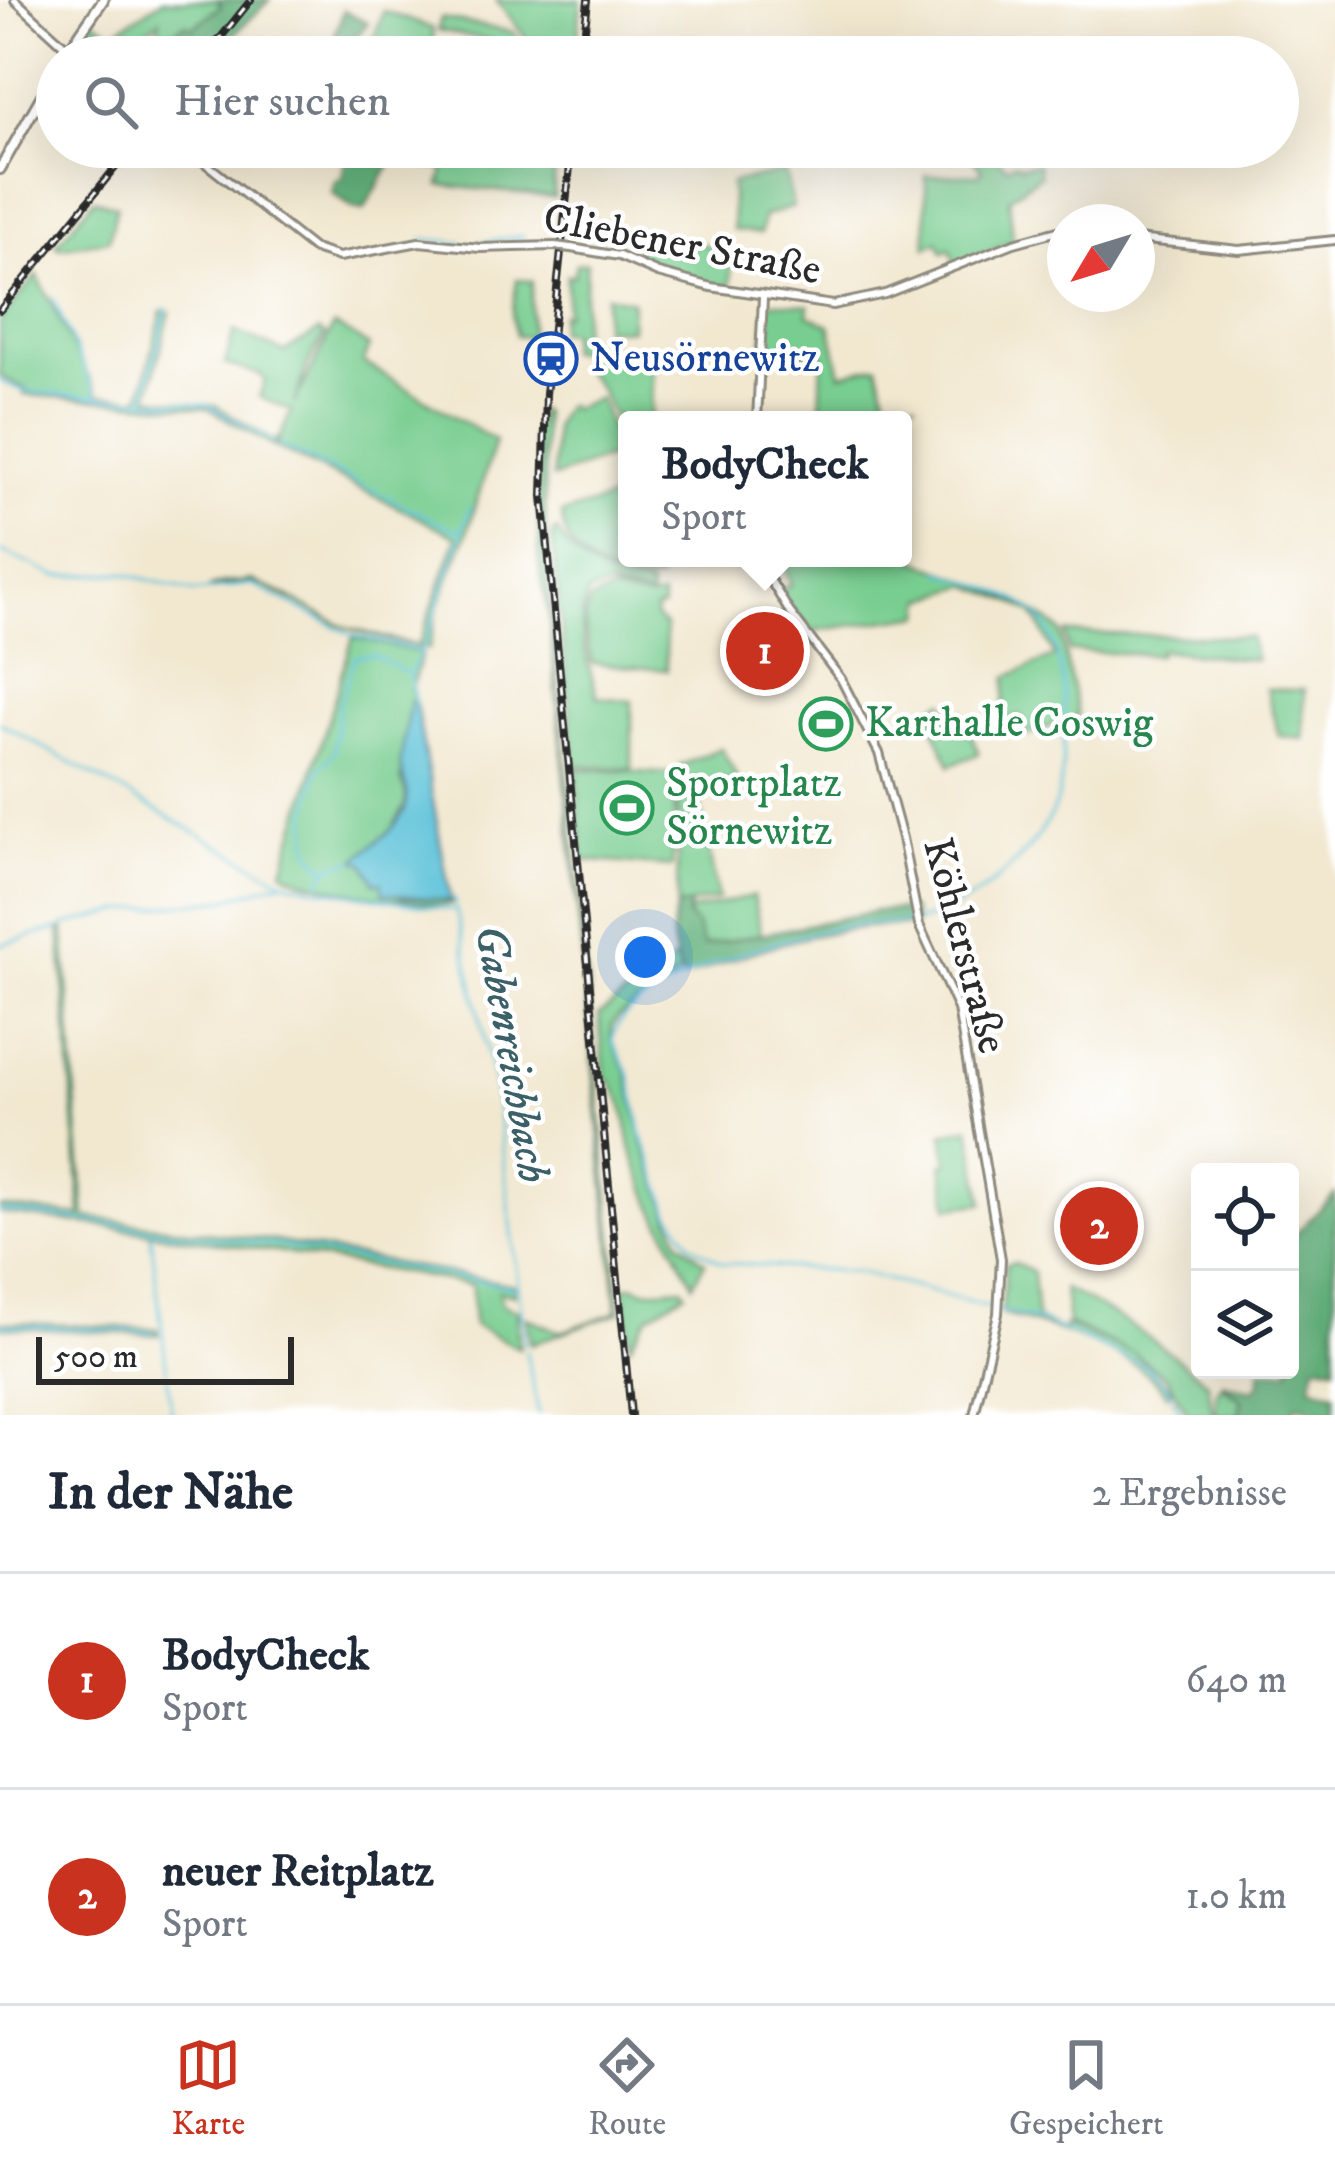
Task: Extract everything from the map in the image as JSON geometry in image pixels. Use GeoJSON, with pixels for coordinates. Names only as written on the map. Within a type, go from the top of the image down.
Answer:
{"type":"FeatureCollection","features":[{"type":"Feature","properties":{"kind":"main road"},"geometry":{"type":"LineString","coordinates":[[81,36],[103,0]]}},
{"type":"Feature","properties":{"kind":"main road"},"geometry":{"type":"LineString","coordinates":[[0,169],[36,106]]}},
{"type":"Feature","properties":{"kind":"street"},"geometry":{"type":"LineString","coordinates":[[15,0],[51,36]]}},
{"type":"Feature","properties":{"kind":"street","name":"Cliebener Straße"},"geometry":{"type":"LineString","coordinates":[[212,168],[317,251],[334,257],[419,242],[480,248],[555,246],[619,256],[668,277],[828,305],[856,302],[924,281],[1047,234]]}},
{"type":"Feature","properties":{"kind":"street"},"geometry":{"type":"LineString","coordinates":[[1155,241],[1239,250],[1335,240]]}},
{"type":"Feature","properties":{"kind":"street"},"geometry":{"type":"LineString","coordinates":[[757,411],[763,297]]}},
{"type":"Feature","properties":{"kind":"street","name":"Köhlerstraße"},"geometry":{"type":"LineString","coordinates":[[762,567],[786,607],[841,679],[879,753],[918,921],[959,1016],[1000,1247],[999,1311],[974,1415]]}},
{"type":"Feature","properties":{"kind":"green space"},"geometry":{"type":"Polygon","coordinates":[[[163,0],[217,0],[222,5],[192,28],[185,24],[172,33],[157,35],[160,20],[134,35],[117,30],[163,0]]]}},
{"type":"Feature","properties":{"kind":"green space"},"geometry":{"type":"Polygon","coordinates":[[[217,0],[270,0],[233,36],[133,36],[172,33],[185,24],[193,28],[221,6],[217,0]]]}},
{"type":"Feature","properties":{"kind":"green space"},"geometry":{"type":"Polygon","coordinates":[[[496,0],[581,0],[578,36],[524,36],[496,0]]]}},
{"type":"Feature","properties":{"kind":"green space"},"geometry":{"type":"Polygon","coordinates":[[[344,10],[368,23],[357,36],[335,36],[344,10]]]}},
{"type":"Feature","properties":{"kind":"green space"},"geometry":{"type":"Polygon","coordinates":[[[384,11],[432,28],[433,36],[375,36],[384,11]]]}},
{"type":"Feature","properties":{"kind":"green space"},"geometry":{"type":"Polygon","coordinates":[[[441,18],[516,36],[468,36],[438,30],[441,18]]]}},
{"type":"Feature","properties":{"kind":"green space"},"geometry":{"type":"Polygon","coordinates":[[[93,19],[119,36],[83,36],[93,19]]]}},
{"type":"Feature","properties":{"kind":"green space"},"geometry":{"type":"Polygon","coordinates":[[[344,168],[388,168],[364,210],[332,193],[335,181],[342,178],[344,168]]]}},
{"type":"Feature","properties":{"kind":"green space"},"geometry":{"type":"Polygon","coordinates":[[[437,168],[554,168],[554,197],[440,185],[444,169],[437,168]]]}},
{"type":"Feature","properties":{"kind":"green space"},"geometry":{"type":"Polygon","coordinates":[[[1039,168],[1040,175],[1009,198],[1013,241],[956,266],[950,249],[943,252],[938,242],[926,248],[926,176],[980,174],[982,170],[1039,168]]]}},
{"type":"Feature","properties":{"kind":"green space"},"geometry":{"type":"Polygon","coordinates":[[[785,172],[793,207],[764,216],[761,233],[733,230],[731,183],[785,172]]]}},
{"type":"Feature","properties":{"kind":"green space"},"geometry":{"type":"Polygon","coordinates":[[[94,199],[117,206],[109,240],[59,248],[56,245],[94,199]]]}},
{"type":"Feature","properties":{"kind":"green space"},"geometry":{"type":"Polygon","coordinates":[[[640,233],[731,250],[731,285],[692,279],[635,254],[640,233]]]}},
{"type":"Feature","properties":{"kind":"green space"},"geometry":{"type":"Polygon","coordinates":[[[587,263],[580,351],[568,351],[570,333],[558,331],[561,314],[566,314],[567,275],[574,276],[576,264],[587,263]]]}},
{"type":"Feature","properties":{"kind":"green space"},"geometry":{"type":"Polygon","coordinates":[[[37,275],[98,395],[141,395],[162,311],[170,312],[149,397],[216,406],[272,440],[278,438],[274,447],[208,408],[24,395],[26,389],[0,376],[0,320],[37,275]]]}},
{"type":"Feature","properties":{"kind":"green space"},"geometry":{"type":"Polygon","coordinates":[[[517,279],[532,281],[530,337],[516,336],[512,316],[517,279]]]}},
{"type":"Feature","properties":{"kind":"green space"},"geometry":{"type":"Polygon","coordinates":[[[606,295],[632,301],[631,329],[603,328],[606,295]]]}},
{"type":"Feature","properties":{"kind":"green space"},"geometry":{"type":"Polygon","coordinates":[[[773,302],[809,305],[808,315],[830,325],[841,374],[878,365],[889,408],[917,401],[881,411],[820,411],[822,354],[762,352],[767,306],[773,302]]]}},
{"type":"Feature","properties":{"kind":"green space"},"geometry":{"type":"Polygon","coordinates":[[[334,325],[369,346],[363,362],[495,441],[437,609],[429,649],[417,646],[457,537],[276,447],[291,411],[259,397],[265,381],[261,375],[225,364],[234,331],[284,352],[319,331],[325,335],[308,364],[294,404],[334,325]]]}},
{"type":"Feature","properties":{"kind":"green space"},"geometry":{"type":"Polygon","coordinates":[[[583,353],[653,356],[651,411],[618,411],[618,426],[600,389],[581,367],[583,353]]]}},
{"type":"Feature","properties":{"kind":"green space"},"geometry":{"type":"Polygon","coordinates":[[[599,398],[612,432],[612,456],[553,478],[554,426],[564,406],[569,405],[570,410],[599,398]]]}},
{"type":"Feature","properties":{"kind":"green space"},"geometry":{"type":"Polygon","coordinates":[[[539,410],[543,414],[546,560],[620,1312],[531,1344],[526,1317],[561,1332],[617,1308],[581,982],[549,617],[539,562],[538,449],[533,442],[539,410]]]}},
{"type":"Feature","properties":{"kind":"green space"},"geometry":{"type":"Polygon","coordinates":[[[618,497],[618,567],[654,567],[659,580],[626,578],[595,566],[572,545],[562,514],[618,497]]]}},
{"type":"Feature","properties":{"kind":"green space"},"geometry":{"type":"Polygon","coordinates":[[[556,530],[574,554],[595,570],[649,585],[651,597],[608,588],[588,593],[584,607],[584,645],[598,697],[632,701],[632,769],[575,765],[552,535],[556,530]]]}},
{"type":"Feature","properties":{"kind":"green space"},"geometry":{"type":"Polygon","coordinates":[[[912,542],[914,560],[1008,598],[1043,618],[1060,630],[1078,716],[1028,735],[1020,716],[1007,719],[1003,709],[1007,677],[1055,656],[1033,613],[1010,601],[968,585],[925,599],[923,615],[807,632],[778,590],[791,585],[784,567],[912,567],[912,542]]]}},
{"type":"Feature","properties":{"kind":"green space"},"geometry":{"type":"Polygon","coordinates":[[[613,592],[662,597],[663,607],[655,610],[665,626],[667,670],[592,663],[586,631],[588,608],[591,600],[613,592]]]}},
{"type":"Feature","properties":{"kind":"green space"},"geometry":{"type":"Polygon","coordinates":[[[1065,633],[1250,637],[1256,660],[1159,650],[1158,655],[1069,651],[1065,633]]]}},
{"type":"Feature","properties":{"kind":"green space"},"geometry":{"type":"Polygon","coordinates":[[[353,637],[422,653],[411,689],[416,705],[411,702],[401,780],[405,802],[374,882],[381,882],[389,894],[453,904],[336,889],[283,870],[353,637]]]}},
{"type":"Feature","properties":{"kind":"green space"},"geometry":{"type":"Polygon","coordinates":[[[1266,689],[1304,690],[1304,739],[1279,736],[1266,689]]]}},
{"type":"Feature","properties":{"kind":"green space"},"geometry":{"type":"Polygon","coordinates":[[[944,701],[950,715],[962,711],[979,754],[950,765],[926,710],[944,701]]]}},
{"type":"Feature","properties":{"kind":"green space"},"geometry":{"type":"Polygon","coordinates":[[[721,748],[738,779],[698,791],[718,899],[677,907],[679,766],[721,748]]]}},
{"type":"Feature","properties":{"kind":"green space","name":"Sportplatz Sörnewitz"},"geometry":{"type":"Polygon","coordinates":[[[576,769],[677,774],[672,867],[583,860],[576,769]]]}},
{"type":"Feature","properties":{"kind":"green space"},"geometry":{"type":"Polygon","coordinates":[[[753,896],[761,934],[702,946],[687,912],[753,896]]]}},
{"type":"Feature","properties":{"kind":"green space"},"geometry":{"type":"Polygon","coordinates":[[[690,905],[687,917],[696,925],[703,946],[877,911],[912,909],[915,925],[856,928],[797,939],[684,978],[672,935],[677,907],[690,905]]]}},
{"type":"Feature","properties":{"kind":"green space"},"geometry":{"type":"Polygon","coordinates":[[[64,928],[85,1217],[275,1241],[514,1285],[514,1295],[499,1291],[502,1305],[517,1310],[519,1348],[473,1325],[472,1285],[235,1245],[0,1213],[0,1207],[81,1216],[60,931],[64,928]]]}},
{"type":"Feature","properties":{"kind":"green space"},"geometry":{"type":"Polygon","coordinates":[[[675,959],[681,973],[618,1017],[611,1039],[627,1072],[644,1145],[679,1241],[705,1262],[693,1284],[651,1203],[632,1151],[622,1101],[605,1079],[599,1015],[675,959]]]}},
{"type":"Feature","properties":{"kind":"green space"},"geometry":{"type":"Polygon","coordinates":[[[970,1127],[984,1203],[949,1207],[943,1134],[970,1127]]]}},
{"type":"Feature","properties":{"kind":"green space"},"geometry":{"type":"Polygon","coordinates":[[[1335,1194],[1335,1366],[1316,1364],[1311,1386],[1335,1392],[1335,1415],[1296,1405],[1292,1415],[1238,1415],[1242,1400],[1222,1382],[1252,1390],[1260,1379],[1299,1379],[1299,1230],[1335,1194]]]}},
{"type":"Feature","properties":{"kind":"green space"},"geometry":{"type":"Polygon","coordinates":[[[1014,1262],[1033,1273],[1037,1319],[1064,1331],[1065,1325],[1130,1352],[1068,1323],[1064,1289],[1102,1309],[1191,1370],[1191,1379],[1208,1383],[1213,1415],[1189,1415],[1167,1377],[1132,1352],[1173,1390],[1167,1394],[1136,1366],[1092,1343],[1002,1314],[1006,1264],[1014,1262]]]}},
{"type":"Feature","properties":{"kind":"green space"},"geometry":{"type":"Polygon","coordinates":[[[624,1287],[645,1290],[682,1287],[686,1292],[648,1316],[630,1345],[624,1287]]]}},
{"type":"Feature","properties":{"kind":"green space"},"geometry":{"type":"Polygon","coordinates":[[[0,1322],[157,1329],[158,1335],[0,1327],[0,1322]]]}},
{"type":"Feature","properties":{"kind":"green space"},"geometry":{"type":"Polygon","coordinates":[[[1221,1385],[1243,1401],[1238,1415],[1216,1415],[1221,1385]]]}},
{"type":"Feature","properties":{"kind":"water"},"geometry":{"type":"Polygon","coordinates":[[[410,702],[416,705],[451,901],[383,893],[381,882],[376,883],[364,863],[355,860],[391,830],[405,811],[407,791],[400,764],[410,702]]]}},
{"type":"Feature","properties":{"kind":"waterway"},"geometry":{"type":"LineString","coordinates":[[472,244],[523,236]]}},
{"type":"Feature","properties":{"kind":"waterway"},"geometry":{"type":"LineString","coordinates":[[423,239],[462,243]]}},
{"type":"Feature","properties":{"kind":"waterway"},"geometry":{"type":"LineString","coordinates":[[53,298],[96,395]]}},
{"type":"Feature","properties":{"kind":"waterway"},"geometry":{"type":"LineString","coordinates":[[144,399],[167,308]]}},
{"type":"Feature","properties":{"kind":"waterway"},"geometry":{"type":"LineString","coordinates":[[0,381],[26,392],[60,394]]}},
{"type":"Feature","properties":{"kind":"waterway"},"geometry":{"type":"LineString","coordinates":[[61,395],[206,404],[274,442]]}},
{"type":"Feature","properties":{"kind":"waterway"},"geometry":{"type":"LineString","coordinates":[[279,445],[455,530],[462,530],[470,508]]}},
{"type":"Feature","properties":{"kind":"waterway"},"geometry":{"type":"LineString","coordinates":[[424,647],[462,532]]}},
{"type":"Feature","properties":{"kind":"waterway"},"geometry":{"type":"LineString","coordinates":[[0,551],[57,576],[122,573],[195,592],[251,584],[348,633]]}},
{"type":"Feature","properties":{"kind":"waterway"},"geometry":{"type":"LineString","coordinates":[[940,571],[1022,603],[1041,619],[1054,644],[1064,700],[1062,770],[1056,803],[1034,842],[998,879],[935,917],[817,932],[704,968],[638,1005],[624,1016],[612,1040],[630,1075],[642,1135],[669,1210],[690,1244],[723,1263],[859,1272],[1043,1322],[1146,1367],[1165,1384],[1183,1415]]}},
{"type":"Feature","properties":{"kind":"waterway"},"geometry":{"type":"LineString","coordinates":[[351,635],[422,651],[409,674],[416,705]]}},
{"type":"Feature","properties":{"kind":"waterway"},"geometry":{"type":"LineString","coordinates":[[334,753],[339,705],[355,657],[373,655],[409,674]]}},
{"type":"Feature","properties":{"kind":"waterway","name":"Gabenreichbach"},"geometry":{"type":"LineString","coordinates":[[0,723],[283,881],[315,888]]}},
{"type":"Feature","properties":{"kind":"waterway"},"geometry":{"type":"LineString","coordinates":[[326,869],[309,849],[307,814],[318,770],[332,756]]}},
{"type":"Feature","properties":{"kind":"waterway"},"geometry":{"type":"LineString","coordinates":[[319,883],[330,866],[355,860]]}},
{"type":"Feature","properties":{"kind":"waterway"},"geometry":{"type":"LineString","coordinates":[[65,925],[121,911],[227,899],[281,882]]}},
{"type":"Feature","properties":{"kind":"waterway","name":"Gabenreichbach"},"geometry":{"type":"LineString","coordinates":[[319,889],[454,910]]}},
{"type":"Feature","properties":{"kind":"waterway"},"geometry":{"type":"LineString","coordinates":[[454,899],[455,904]]}},
{"type":"Feature","properties":{"kind":"waterway","name":"Gabenreichbach"},"geometry":{"type":"LineString","coordinates":[[456,909],[496,1092],[525,1345]]}},
{"type":"Feature","properties":{"kind":"waterway"},"geometry":{"type":"LineString","coordinates":[[0,945],[60,928]]}},
{"type":"Feature","properties":{"kind":"waterway"},"geometry":{"type":"LineString","coordinates":[[0,1211],[82,1220]]}},
{"type":"Feature","properties":{"kind":"waterway"},"geometry":{"type":"LineString","coordinates":[[86,1221],[297,1248],[519,1288]]}},
{"type":"Feature","properties":{"kind":"waterway"},"geometry":{"type":"LineString","coordinates":[[151,1236],[172,1415]]}},
{"type":"Feature","properties":{"kind":"waterway"},"geometry":{"type":"LineString","coordinates":[[0,1325],[155,1332]]}},
{"type":"Feature","properties":{"kind":"waterway","name":"Gabenreichbach"},"geometry":{"type":"LineString","coordinates":[[526,1352],[539,1415]]}},
{"type":"Feature","properties":{"kind":"railway"},"geometry":{"type":"LineString","coordinates":[[222,36],[251,0]]}},
{"type":"Feature","properties":{"kind":"railway"},"geometry":{"type":"LineString","coordinates":[[584,36],[588,0]]}},
{"type":"Feature","properties":{"kind":"railway"},"geometry":{"type":"LineString","coordinates":[[0,310],[115,168]]}},
{"type":"Feature","properties":{"kind":"railway"},"geometry":{"type":"LineString","coordinates":[[570,168],[546,394],[543,496],[631,1415]]}},
{"type":"Feature","properties":{"kind":"place","name":"Neusörnewitz"},"geometry":{"type":"Point","coordinates":[551,359]}},
{"type":"Feature","properties":{"kind":"place","name":"BodyCheck"},"geometry":{"type":"Point","coordinates":[765,651]}},
{"type":"Feature","properties":{"kind":"place","name":"Karthalle Coswig"},"geometry":{"type":"Point","coordinates":[826,724]}},
{"type":"Feature","properties":{"kind":"place","name":"Sportplatz Sörnewitz"},"geometry":{"type":"Point","coordinates":[627,808]}},
{"type":"Feature","properties":{"kind":"place","name":"neuer Reitplatz"},"geometry":{"type":"Point","coordinates":[1099,1226]}}]}
